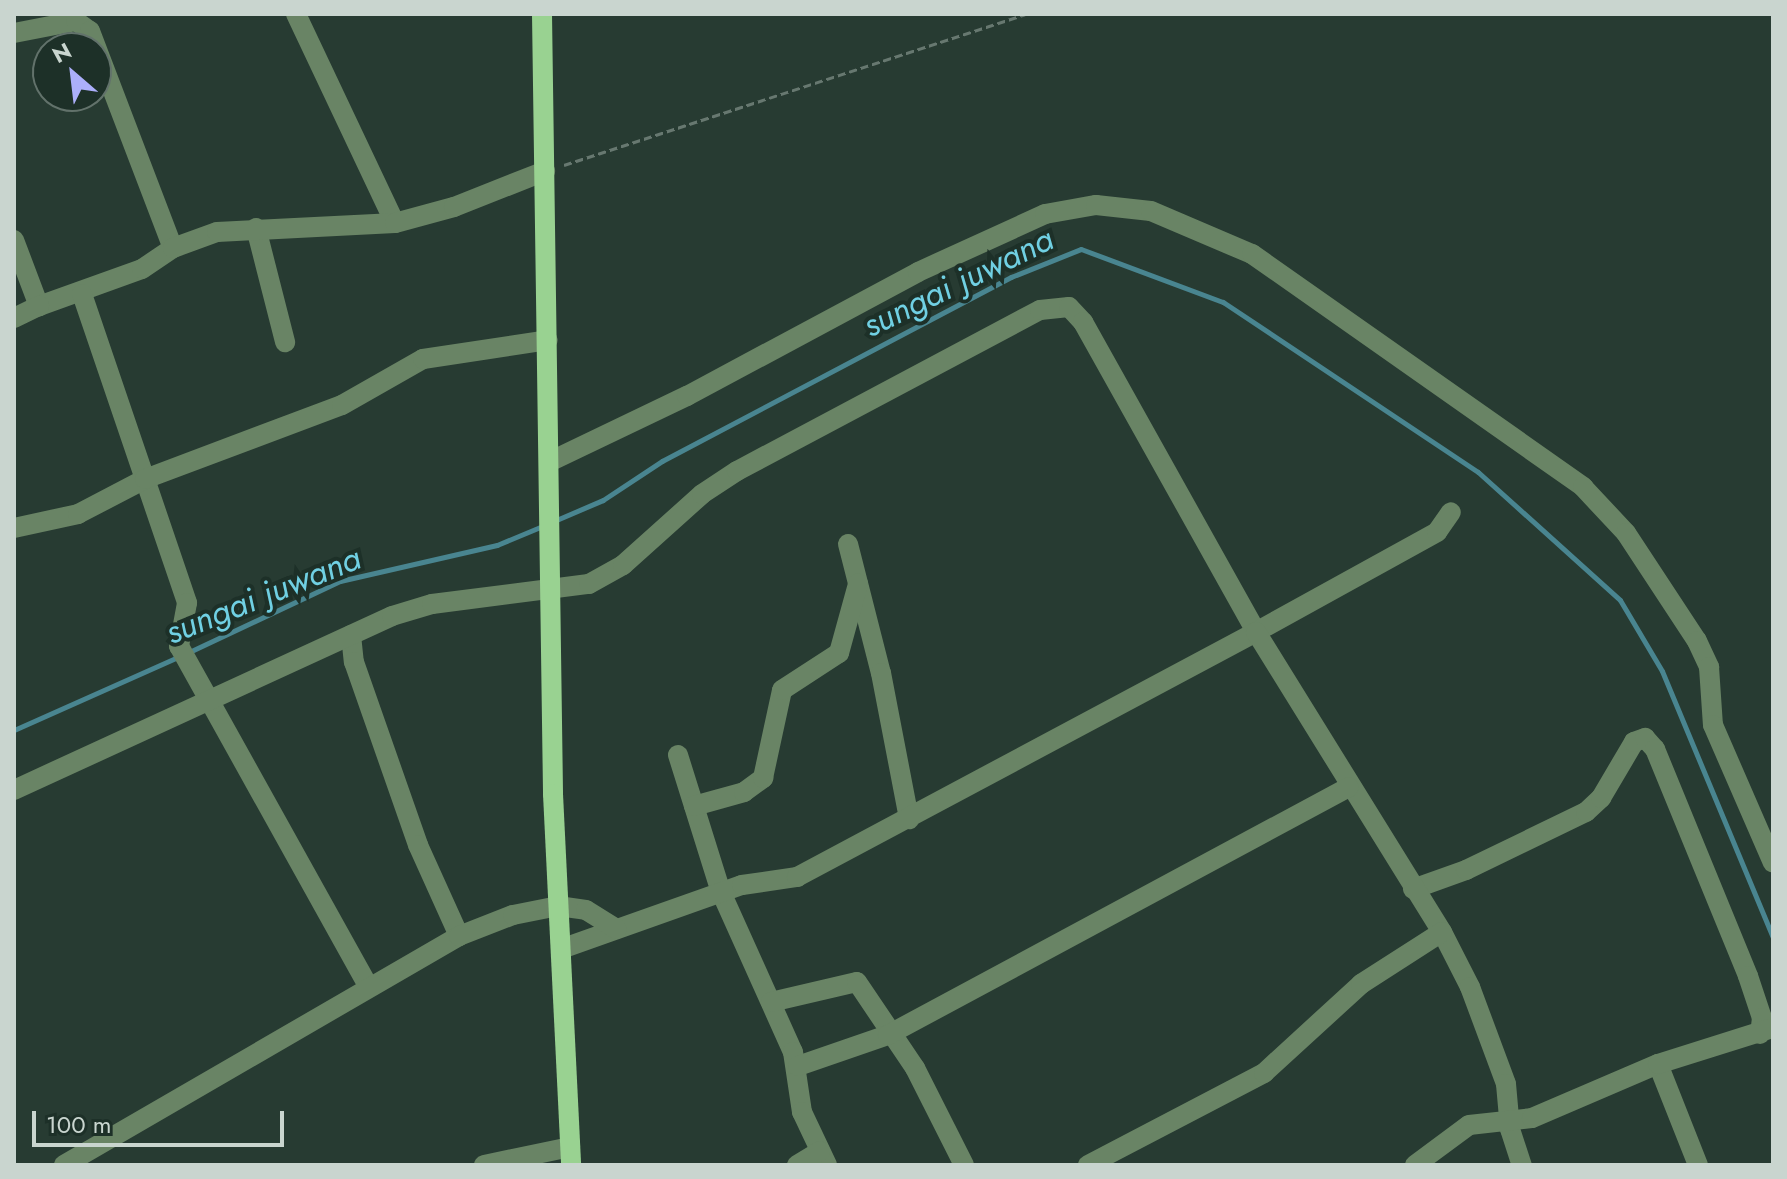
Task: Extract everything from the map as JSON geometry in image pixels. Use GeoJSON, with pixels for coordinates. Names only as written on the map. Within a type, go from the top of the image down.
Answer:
{"type":"FeatureCollection","features":[{"type":"Feature","properties":{"kind":"main road"},"geometry":{"type":"LineString","coordinates":[[542,14],[549,557],[558,906],[570,1156]]}},
{"type":"Feature","properties":{"kind":"street"},"geometry":{"type":"LineString","coordinates":[[296,14],[395,223]]}},
{"type":"Feature","properties":{"kind":"street"},"geometry":{"type":"LineString","coordinates":[[14,33],[76,21],[90,31],[173,248]]}},
{"type":"Feature","properties":{"kind":"street"},"geometry":{"type":"LineString","coordinates":[[14,318],[142,269],[173,248],[217,232],[395,223],[454,207],[545,171]]}},
{"type":"Feature","properties":{"kind":"street"},"geometry":{"type":"LineString","coordinates":[[549,462],[687,396],[918,272],[1045,214],[1096,205],[1151,211],[1252,254],[1583,487],[1626,533],[1697,641],[1709,667],[1713,725],[1773,863]]}},
{"type":"Feature","properties":{"kind":"street"},"geometry":{"type":"LineString","coordinates":[[256,228],[285,342]]}},
{"type":"Feature","properties":{"kind":"street"},"geometry":{"type":"LineString","coordinates":[[14,240],[39,306]]}},
{"type":"Feature","properties":{"kind":"street"},"geometry":{"type":"LineString","coordinates":[[82,294],[187,603],[179,646],[368,985]]}},
{"type":"Feature","properties":{"kind":"street"},"geometry":{"type":"LineString","coordinates":[[14,790],[209,704],[351,635],[432,604],[550,590],[603,577],[737,471],[1017,319],[1058,306],[1069,307],[1083,322],[1256,632],[1349,787],[1442,932],[1503,1073],[1508,1119],[1522,1165]]}},
{"type":"Feature","properties":{"kind":"street"},"geometry":{"type":"LineString","coordinates":[[14,528],[78,514],[145,479],[342,405],[423,359],[548,340]]}},
{"type":"Feature","properties":{"kind":"street"},"geometry":{"type":"LineString","coordinates":[[561,949],[721,892],[797,877],[1437,532],[1451,512]]}},
{"type":"Feature","properties":{"kind":"street"},"geometry":{"type":"LineString","coordinates":[[848,544],[909,819]]}},
{"type":"Feature","properties":{"kind":"street"},"geometry":{"type":"LineString","coordinates":[[694,806],[744,792],[763,778],[782,690],[839,653],[858,584]]}},
{"type":"Feature","properties":{"kind":"street"},"geometry":{"type":"LineString","coordinates":[[351,635],[359,677],[418,845],[459,936]]}},
{"type":"Feature","properties":{"kind":"street"},"geometry":{"type":"LineString","coordinates":[[1413,889],[1466,870],[1586,812],[1601,798],[1634,742],[1645,738],[1655,749],[1748,976],[1767,1031],[1658,1064],[1532,1118],[1508,1119],[1461,1129],[1415,1165]]}},
{"type":"Feature","properties":{"kind":"street"},"geometry":{"type":"LineString","coordinates":[[678,755],[721,892],[798,1066],[802,1112],[823,1158],[797,1165]]}},
{"type":"Feature","properties":{"kind":"street"},"geometry":{"type":"LineString","coordinates":[[798,1066],[888,1035],[1349,787]]}},
{"type":"Feature","properties":{"kind":"street"},"geometry":{"type":"LineString","coordinates":[[64,1165],[368,985],[459,936],[513,915],[558,906],[586,910],[616,929]]}},
{"type":"Feature","properties":{"kind":"street"},"geometry":{"type":"LineString","coordinates":[[1088,1165],[1111,1159],[1264,1073],[1361,984],[1442,932]]}},
{"type":"Feature","properties":{"kind":"street"},"geometry":{"type":"LineString","coordinates":[[771,1002],[857,982],[870,996],[888,1035],[915,1068],[964,1165]]}},
{"type":"Feature","properties":{"kind":"street"},"geometry":{"type":"LineString","coordinates":[[1658,1064],[1698,1165]]}},
{"type":"Feature","properties":{"kind":"street"},"geometry":{"type":"LineString","coordinates":[[484,1165],[570,1156]]}},
{"type":"Feature","properties":{"kind":"path"},"geometry":{"type":"LineString","coordinates":[[545,171],[1025,14]]}},
{"type":"Feature","properties":{"kind":"waterway","name":"sungai juwana"},"geometry":{"type":"LineString","coordinates":[[554,521],[603,500],[662,461],[1011,277],[1081,249],[1223,302],[1478,472],[1620,600],[1662,671],[1773,938]]}},
{"type":"Feature","properties":{"kind":"waterway","name":"sungai juwana"},"geometry":{"type":"LineString","coordinates":[[187,653],[340,581],[497,545],[545,525]]}},
{"type":"Feature","properties":{"kind":"waterway","name":"sungai juwana"},"geometry":{"type":"LineString","coordinates":[[14,730],[178,657]]}}]}
